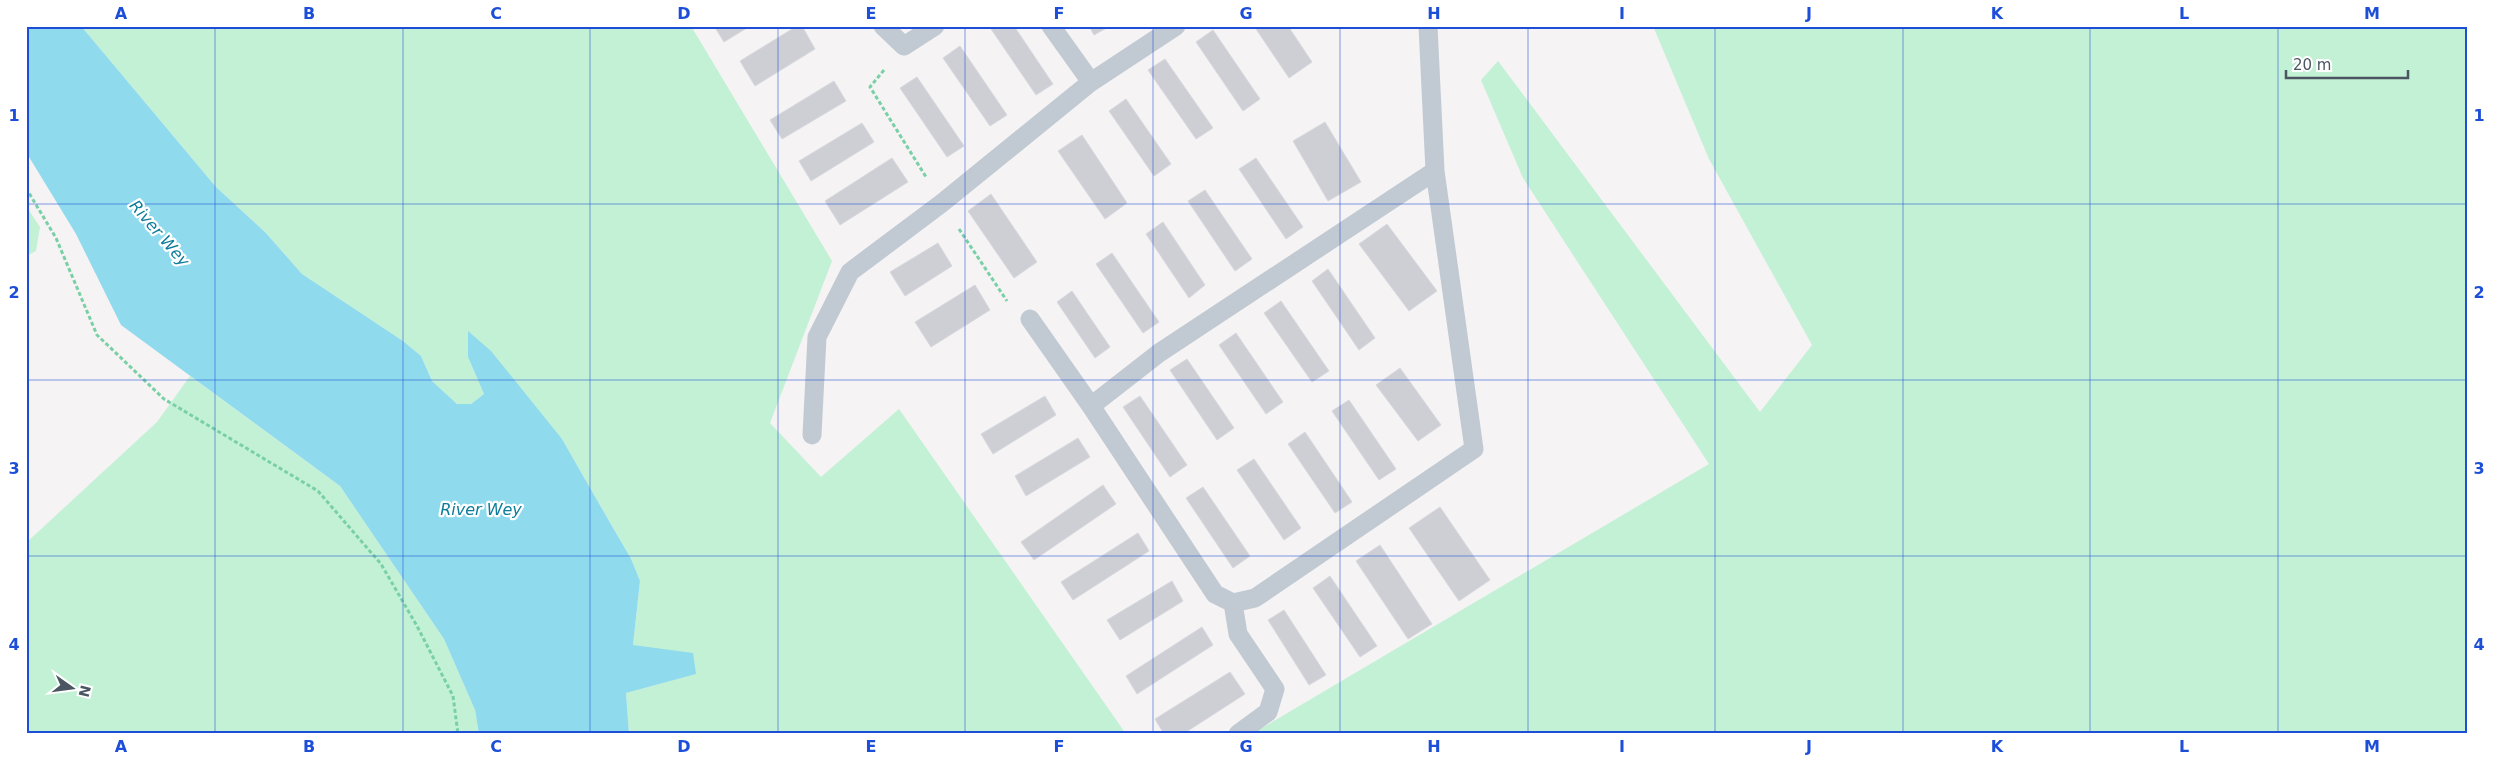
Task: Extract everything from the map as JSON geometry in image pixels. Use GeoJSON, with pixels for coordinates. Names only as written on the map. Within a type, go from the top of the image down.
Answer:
{"type":"FeatureCollection","features":[{"type":"Feature","properties":{"kind":"lane"},"geometry":{"type":"LineString","coordinates":[[884,26],[904,46],[935,26]]}},
{"type":"Feature","properties":{"kind":"lane"},"geometry":{"type":"LineString","coordinates":[[1051,26],[1091,82]]}},
{"type":"Feature","properties":{"kind":"lane"},"geometry":{"type":"LineString","coordinates":[[812,435],[817,337],[850,272],[942,203],[1091,82],[1176,26]]}},
{"type":"Feature","properties":{"kind":"lane"},"geometry":{"type":"LineString","coordinates":[[1030,319],[1091,406],[1215,594],[1233,603],[1255,598],[1474,449],[1435,171],[1428,26]]}},
{"type":"Feature","properties":{"kind":"lane"},"geometry":{"type":"LineString","coordinates":[[1091,406],[1159,353],[1435,171]]}},
{"type":"Feature","properties":{"kind":"lane"},"geometry":{"type":"LineString","coordinates":[[1233,603],[1238,634],[1275,689],[1268,712],[1238,734]]}},
{"type":"Feature","properties":{"kind":"path"},"geometry":{"type":"LineString","coordinates":[[904,46],[870,87],[942,203],[1016,315],[1030,319]]}},
{"type":"Feature","properties":{"kind":"path"},"geometry":{"type":"LineString","coordinates":[[26,188],[56,238],[97,335],[164,400],[318,491],[381,564],[418,626],[452,696],[458,734]]}},
{"type":"Feature","properties":{"kind":"green space"},"geometry":{"type":"Polygon","coordinates":[[[81,26],[691,26],[832,261],[770,423],[821,477],[899,409],[1126,734],[629,734],[626,693],[695,674],[633,645],[640,581],[618,536],[562,439],[468,357],[484,394],[471,404],[457,404],[432,381],[421,356],[403,341],[302,274],[265,232],[216,187],[81,26]]]}},
{"type":"Feature","properties":{"kind":"green space"},"geometry":{"type":"Polygon","coordinates":[[[1653,26],[2467,26],[2467,734],[1252,734],[1709,464],[1523,178],[1481,80],[1498,61],[1760,412],[1812,345],[1709,159],[1653,26]]]}},
{"type":"Feature","properties":{"kind":"green space"},"geometry":{"type":"Polygon","coordinates":[[[26,206],[40,227],[36,251],[26,256],[26,206]]]}},
{"type":"Feature","properties":{"kind":"green space"},"geometry":{"type":"Polygon","coordinates":[[[190,376],[340,486],[444,639],[475,710],[479,734],[30,734],[26,730],[26,543],[157,422],[190,376]]]}},
{"type":"Feature","properties":{"kind":"water","name":"River Wey"},"geometry":{"type":"Polygon","coordinates":[[[26,26],[81,26],[216,187],[265,232],[302,274],[403,341],[421,356],[432,381],[457,404],[471,404],[484,394],[468,357],[468,331],[491,351],[562,439],[631,559],[640,581],[633,645],[693,653],[696,674],[626,693],[629,734],[479,734],[475,710],[444,639],[340,486],[121,325],[76,234],[26,152],[26,26]]]}},
{"type":"Feature","properties":{"kind":"building"},"geometry":{"type":"Polygon","coordinates":[[[714,26],[750,26],[724,42],[714,26]]]}},
{"type":"Feature","properties":{"kind":"building"},"geometry":{"type":"Polygon","coordinates":[[[797,26],[802,26],[815,49],[755,86],[740,61],[797,26]]]}},
{"type":"Feature","properties":{"kind":"building"},"geometry":{"type":"Polygon","coordinates":[[[989,26],[1014,26],[1053,84],[1036,95],[989,26]]]}},
{"type":"Feature","properties":{"kind":"building"},"geometry":{"type":"Polygon","coordinates":[[[1089,26],[1110,26],[1094,35],[1089,26]]]}},
{"type":"Feature","properties":{"kind":"building"},"geometry":{"type":"Polygon","coordinates":[[[1254,26],[1288,26],[1312,62],[1289,78],[1254,26]]]}},
{"type":"Feature","properties":{"kind":"building"},"geometry":{"type":"Polygon","coordinates":[[[1213,30],[1260,99],[1243,111],[1196,42],[1213,30]]]}},
{"type":"Feature","properties":{"kind":"building"},"geometry":{"type":"Polygon","coordinates":[[[960,46],[1007,115],[990,126],[943,58],[960,46]]]}},
{"type":"Feature","properties":{"kind":"building"},"geometry":{"type":"Polygon","coordinates":[[[1165,59],[1213,128],[1196,139],[1148,70],[1165,59]]]}},
{"type":"Feature","properties":{"kind":"building"},"geometry":{"type":"Polygon","coordinates":[[[917,77],[964,146],[947,157],[900,88],[917,77]]]}},
{"type":"Feature","properties":{"kind":"building"},"geometry":{"type":"Polygon","coordinates":[[[834,81],[846,101],[782,139],[770,120],[834,81]]]}},
{"type":"Feature","properties":{"kind":"building"},"geometry":{"type":"Polygon","coordinates":[[[1126,99],[1171,164],[1154,176],[1109,111],[1126,99]]]}},
{"type":"Feature","properties":{"kind":"building"},"geometry":{"type":"Polygon","coordinates":[[[1325,122],[1361,182],[1328,201],[1293,141],[1325,122]]]}},
{"type":"Feature","properties":{"kind":"building"},"geometry":{"type":"Polygon","coordinates":[[[862,123],[874,142],[811,181],[799,161],[862,123]]]}},
{"type":"Feature","properties":{"kind":"building"},"geometry":{"type":"Polygon","coordinates":[[[1082,135],[1127,203],[1105,219],[1058,151],[1082,135]]]}},
{"type":"Feature","properties":{"kind":"building"},"geometry":{"type":"Polygon","coordinates":[[[892,158],[908,182],[840,225],[825,201],[892,158]]]}},
{"type":"Feature","properties":{"kind":"building"},"geometry":{"type":"Polygon","coordinates":[[[1256,158],[1303,227],[1286,239],[1239,169],[1256,158]]]}},
{"type":"Feature","properties":{"kind":"building"},"geometry":{"type":"Polygon","coordinates":[[[1205,190],[1252,259],[1235,271],[1188,201],[1205,190]]]}},
{"type":"Feature","properties":{"kind":"building"},"geometry":{"type":"Polygon","coordinates":[[[991,194],[1037,262],[1014,278],[968,211],[991,194]]]}},
{"type":"Feature","properties":{"kind":"building"},"geometry":{"type":"Polygon","coordinates":[[[1163,222],[1205,285],[1189,298],[1146,234],[1163,222]]]}},
{"type":"Feature","properties":{"kind":"building"},"geometry":{"type":"Polygon","coordinates":[[[1387,224],[1437,291],[1409,311],[1359,244],[1387,224]]]}},
{"type":"Feature","properties":{"kind":"building"},"geometry":{"type":"Polygon","coordinates":[[[938,243],[952,266],[905,296],[890,272],[938,243]]]}},
{"type":"Feature","properties":{"kind":"building"},"geometry":{"type":"Polygon","coordinates":[[[1112,253],[1159,322],[1143,333],[1096,264],[1112,253]]]}},
{"type":"Feature","properties":{"kind":"building"},"geometry":{"type":"Polygon","coordinates":[[[1328,269],[1375,338],[1359,350],[1312,281],[1328,269]]]}},
{"type":"Feature","properties":{"kind":"building"},"geometry":{"type":"Polygon","coordinates":[[[975,285],[990,310],[931,347],[915,322],[975,285]]]}},
{"type":"Feature","properties":{"kind":"building"},"geometry":{"type":"Polygon","coordinates":[[[1072,291],[1110,347],[1095,358],[1057,302],[1072,291]]]}},
{"type":"Feature","properties":{"kind":"building"},"geometry":{"type":"Polygon","coordinates":[[[1281,301],[1329,371],[1312,382],[1264,313],[1281,301]]]}},
{"type":"Feature","properties":{"kind":"building"},"geometry":{"type":"Polygon","coordinates":[[[1236,333],[1283,402],[1266,414],[1219,345],[1236,333]]]}},
{"type":"Feature","properties":{"kind":"building"},"geometry":{"type":"Polygon","coordinates":[[[1187,359],[1234,428],[1217,440],[1170,370],[1187,359]]]}},
{"type":"Feature","properties":{"kind":"building"},"geometry":{"type":"Polygon","coordinates":[[[1400,368],[1441,425],[1418,441],[1376,385],[1400,368]]]}},
{"type":"Feature","properties":{"kind":"building"},"geometry":{"type":"Polygon","coordinates":[[[1045,396],[1056,415],[993,454],[981,434],[1045,396]]]}},
{"type":"Feature","properties":{"kind":"building"},"geometry":{"type":"Polygon","coordinates":[[[1140,396],[1187,465],[1170,477],[1123,407],[1140,396]]]}},
{"type":"Feature","properties":{"kind":"building"},"geometry":{"type":"Polygon","coordinates":[[[1349,400],[1396,469],[1379,480],[1332,411],[1349,400]]]}},
{"type":"Feature","properties":{"kind":"building"},"geometry":{"type":"Polygon","coordinates":[[[1305,432],[1352,502],[1335,513],[1288,444],[1305,432]]]}},
{"type":"Feature","properties":{"kind":"building"},"geometry":{"type":"Polygon","coordinates":[[[1078,438],[1090,457],[1026,496],[1015,476],[1078,438]]]}},
{"type":"Feature","properties":{"kind":"building"},"geometry":{"type":"Polygon","coordinates":[[[1254,459],[1301,528],[1284,540],[1237,470],[1254,459]]]}},
{"type":"Feature","properties":{"kind":"building"},"geometry":{"type":"Polygon","coordinates":[[[1103,485],[1116,504],[1034,560],[1021,542],[1103,485]]]}},
{"type":"Feature","properties":{"kind":"building"},"geometry":{"type":"Polygon","coordinates":[[[1203,487],[1250,556],[1233,568],[1186,498],[1203,487]]]}},
{"type":"Feature","properties":{"kind":"building"},"geometry":{"type":"Polygon","coordinates":[[[1440,507],[1490,580],[1459,601],[1409,528],[1440,507]]]}},
{"type":"Feature","properties":{"kind":"building"},"geometry":{"type":"Polygon","coordinates":[[[1138,533],[1149,551],[1073,600],[1061,582],[1138,533]]]}},
{"type":"Feature","properties":{"kind":"building"},"geometry":{"type":"Polygon","coordinates":[[[1380,545],[1432,624],[1408,639],[1356,561],[1380,545]]]}},
{"type":"Feature","properties":{"kind":"building"},"geometry":{"type":"Polygon","coordinates":[[[1330,576],[1377,646],[1360,657],[1313,588],[1330,576]]]}},
{"type":"Feature","properties":{"kind":"building"},"geometry":{"type":"Polygon","coordinates":[[[1172,581],[1183,601],[1120,640],[1107,620],[1172,581]]]}},
{"type":"Feature","properties":{"kind":"building"},"geometry":{"type":"Polygon","coordinates":[[[1284,610],[1326,675],[1309,685],[1268,620],[1284,610]]]}},
{"type":"Feature","properties":{"kind":"building"},"geometry":{"type":"Polygon","coordinates":[[[1202,627],[1213,645],[1137,694],[1126,676],[1202,627]]]}},
{"type":"Feature","properties":{"kind":"building"},"geometry":{"type":"Polygon","coordinates":[[[1230,672],[1245,694],[1183,734],[1164,734],[1155,719],[1230,672]]]}}]}
